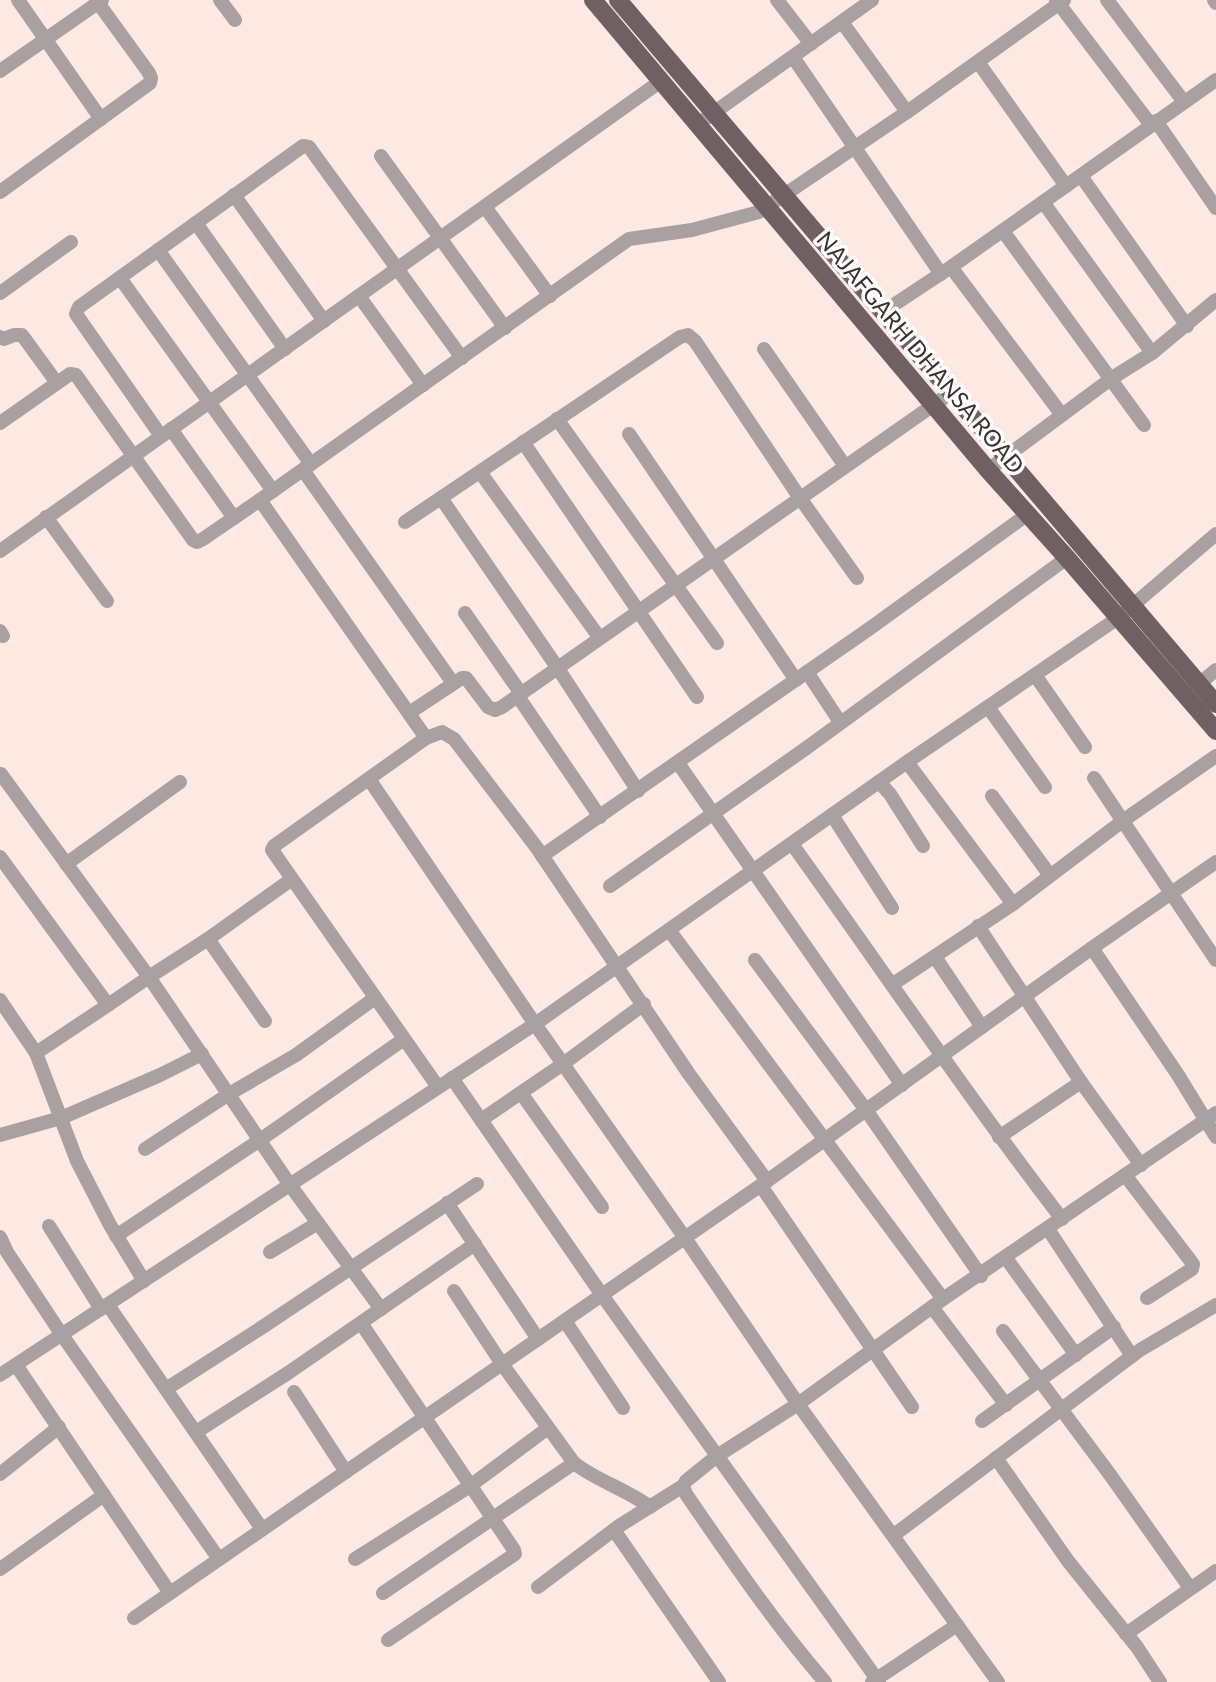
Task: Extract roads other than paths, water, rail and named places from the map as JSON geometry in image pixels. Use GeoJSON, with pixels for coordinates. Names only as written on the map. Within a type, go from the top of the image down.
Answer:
{"type":"FeatureCollection","features":[{"type":"Feature","properties":{"kind":"main road","name":"NAJAFGARH DHANSA ROAD"},"geometry":{"type":"LineString","coordinates":[[618,0],[1216,704]]}},
{"type":"Feature","properties":{"kind":"main road","name":"NAJAFGARH DHANSA ROAD"},"geometry":{"type":"LineString","coordinates":[[595,1],[988,470],[1216,731]]}},
{"type":"Feature","properties":{"kind":"street"},"geometry":{"type":"LineString","coordinates":[[18,0],[101,119]]}},
{"type":"Feature","properties":{"kind":"street"},"geometry":{"type":"LineString","coordinates":[[220,0],[235,20]]}},
{"type":"Feature","properties":{"kind":"street"},"geometry":{"type":"LineString","coordinates":[[777,0],[811,44]]}},
{"type":"Feature","properties":{"kind":"street"},"geometry":{"type":"LineString","coordinates":[[698,124],[872,0]]}},
{"type":"Feature","properties":{"kind":"street"},"geometry":{"type":"LineString","coordinates":[[1107,0],[1184,102]]}},
{"type":"Feature","properties":{"kind":"street"},"geometry":{"type":"LineString","coordinates":[[0,71],[99,1],[151,78],[150,83],[0,192]]}},
{"type":"Feature","properties":{"kind":"street"},"geometry":{"type":"LineString","coordinates":[[0,422],[70,374],[76,375],[197,542],[234,519],[629,239],[692,230],[752,215],[768,207],[978,62],[1060,1],[1216,208]]}},
{"type":"Feature","properties":{"kind":"street"},"geometry":{"type":"LineString","coordinates":[[842,22],[907,112]]}},
{"type":"Feature","properties":{"kind":"street"},"geometry":{"type":"LineString","coordinates":[[793,57],[854,148],[946,270],[1062,415]]}},
{"type":"Feature","properties":{"kind":"street"},"geometry":{"type":"LineString","coordinates":[[978,62],[1066,186]]}},
{"type":"Feature","properties":{"kind":"street"},"geometry":{"type":"LineString","coordinates":[[883,312],[1003,231],[1216,80]]}},
{"type":"Feature","properties":{"kind":"street"},"geometry":{"type":"LineString","coordinates":[[0,551],[661,81]]}},
{"type":"Feature","properties":{"kind":"street"},"geometry":{"type":"LineString","coordinates":[[234,519],[76,314],[79,307],[303,146],[309,147],[462,358]]}},
{"type":"Feature","properties":{"kind":"street"},"geometry":{"type":"LineString","coordinates":[[381,156],[505,328]]}},
{"type":"Feature","properties":{"kind":"street"},"geometry":{"type":"LineString","coordinates":[[1081,176],[1187,326]]}},
{"type":"Feature","properties":{"kind":"street"},"geometry":{"type":"LineString","coordinates":[[234,195],[324,321]]}},
{"type":"Feature","properties":{"kind":"street"},"geometry":{"type":"LineString","coordinates":[[1043,202],[1152,353]]}},
{"type":"Feature","properties":{"kind":"street"},"geometry":{"type":"LineString","coordinates":[[485,207],[550,296]]}},
{"type":"Feature","properties":{"kind":"street"},"geometry":{"type":"LineString","coordinates":[[196,223],[285,349]]}},
{"type":"Feature","properties":{"kind":"street"},"geometry":{"type":"LineString","coordinates":[[1003,231],[1144,425]]}},
{"type":"Feature","properties":{"kind":"street"},"geometry":{"type":"LineString","coordinates":[[0,293],[71,242]]}},
{"type":"Feature","properties":{"kind":"street"},"geometry":{"type":"LineString","coordinates":[[158,250],[248,375],[453,683]]}},
{"type":"Feature","properties":{"kind":"street"},"geometry":{"type":"LineString","coordinates":[[121,278],[273,491]]}},
{"type":"Feature","properties":{"kind":"street"},"geometry":{"type":"LineString","coordinates":[[359,296],[423,385]]}},
{"type":"Feature","properties":{"kind":"street"},"geometry":{"type":"LineString","coordinates":[[988,470],[1112,378],[1152,353],[1216,300]]}},
{"type":"Feature","properties":{"kind":"street"},"geometry":{"type":"LineString","coordinates":[[0,337],[4,339],[19,333],[22,335],[57,383]]}},
{"type":"Feature","properties":{"kind":"street"},"geometry":{"type":"LineString","coordinates":[[405,522],[680,337],[688,335],[695,341],[856,578]]}},
{"type":"Feature","properties":{"kind":"street"},"geometry":{"type":"LineString","coordinates":[[764,349],[845,466]]}},
{"type":"Feature","properties":{"kind":"street"},"geometry":{"type":"LineString","coordinates":[[409,713],[453,683],[466,678],[488,707],[495,710],[952,392]]}},
{"type":"Feature","properties":{"kind":"street"},"geometry":{"type":"LineString","coordinates":[[557,419],[717,643]]}},
{"type":"Feature","properties":{"kind":"street"},"geometry":{"type":"LineString","coordinates":[[629,434],[714,557],[802,676],[840,722]]}},
{"type":"Feature","properties":{"kind":"street"},"geometry":{"type":"LineString","coordinates":[[523,442],[697,697]]}},
{"type":"Feature","properties":{"kind":"street"},"geometry":{"type":"LineString","coordinates":[[480,471],[599,637]]}},
{"type":"Feature","properties":{"kind":"street"},"geometry":{"type":"LineString","coordinates":[[441,498],[638,791]]}},
{"type":"Feature","properties":{"kind":"street"},"geometry":{"type":"LineString","coordinates":[[260,500],[426,738]]}},
{"type":"Feature","properties":{"kind":"street"},"geometry":{"type":"LineString","coordinates":[[542,856],[802,676],[1028,514]]}},
{"type":"Feature","properties":{"kind":"street"},"geometry":{"type":"LineString","coordinates":[[46,517],[107,601]]}},
{"type":"Feature","properties":{"kind":"street"},"geometry":{"type":"LineString","coordinates":[[0,1375],[535,1024],[907,762],[1118,618],[1216,534]]}},
{"type":"Feature","properties":{"kind":"street"},"geometry":{"type":"LineString","coordinates":[[610,886],[805,749],[1067,558]]}},
{"type":"Feature","properties":{"kind":"street"},"geometry":{"type":"LineString","coordinates":[[465,613],[600,817]]}},
{"type":"Feature","properties":{"kind":"street"},"geometry":{"type":"LineString","coordinates":[[1199,684],[1216,670]]}},
{"type":"Feature","properties":{"kind":"street"},"geometry":{"type":"LineString","coordinates":[[1035,675],[1085,747]]}},
{"type":"Feature","properties":{"kind":"street"},"geometry":{"type":"LineString","coordinates":[[988,707],[1045,787]]}},
{"type":"Feature","properties":{"kind":"street"},"geometry":{"type":"LineString","coordinates":[[438,1087],[272,850],[426,738],[442,732],[454,739],[542,856],[764,1183],[844,1312],[912,1407]]}},
{"type":"Feature","properties":{"kind":"street"},"geometry":{"type":"LineString","coordinates":[[893,984],[1013,904],[1049,874],[1216,756]]}},
{"type":"Feature","properties":{"kind":"street"},"geometry":{"type":"LineString","coordinates":[[907,762],[1013,904]]}},
{"type":"Feature","properties":{"kind":"street"},"geometry":{"type":"LineString","coordinates":[[678,763],[902,1084]]}},
{"type":"Feature","properties":{"kind":"street"},"geometry":{"type":"LineString","coordinates":[[1,774],[149,977],[290,1185],[381,1309]]}},
{"type":"Feature","properties":{"kind":"street"},"geometry":{"type":"LineString","coordinates":[[1094,778],[1216,960]]}},
{"type":"Feature","properties":{"kind":"street"},"geometry":{"type":"LineString","coordinates":[[369,779],[798,1404],[998,1682]]}},
{"type":"Feature","properties":{"kind":"street"},"geometry":{"type":"LineString","coordinates":[[66,864],[180,782]]}},
{"type":"Feature","properties":{"kind":"street"},"geometry":{"type":"LineString","coordinates":[[879,782],[890,794],[923,846]]}},
{"type":"Feature","properties":{"kind":"street"},"geometry":{"type":"LineString","coordinates":[[992,796],[1049,874]]}},
{"type":"Feature","properties":{"kind":"street"},"geometry":{"type":"LineString","coordinates":[[832,815],[892,908]]}},
{"type":"Feature","properties":{"kind":"street"},"geometry":{"type":"LineString","coordinates":[[792,844],[999,1137],[1062,1219]]}},
{"type":"Feature","properties":{"kind":"street"},"geometry":{"type":"LineString","coordinates":[[0,857],[108,1005]]}},
{"type":"Feature","properties":{"kind":"street"},"geometry":{"type":"LineString","coordinates":[[134,1618],[764,1183],[1216,862]]}},
{"type":"Feature","properties":{"kind":"street"},"geometry":{"type":"LineString","coordinates":[[36,1054],[208,939],[292,879]]}},
{"type":"Feature","properties":{"kind":"street"},"geometry":{"type":"LineString","coordinates":[[978,926],[1081,1082],[1141,1165]]}},
{"type":"Feature","properties":{"kind":"street"},"geometry":{"type":"LineString","coordinates":[[669,930],[825,1140],[1006,1405]]}},
{"type":"Feature","properties":{"kind":"street"},"geometry":{"type":"LineString","coordinates":[[208,939],[265,1021]]}},
{"type":"Feature","properties":{"kind":"street"},"geometry":{"type":"LineString","coordinates":[[1092,948],[1211,1116],[1216,1137]]}},
{"type":"Feature","properties":{"kind":"street"},"geometry":{"type":"LineString","coordinates":[[935,957],[982,1027]]}},
{"type":"Feature","properties":{"kind":"street"},"geometry":{"type":"LineString","coordinates":[[755,960],[866,1110],[981,1276]]}},
{"type":"Feature","properties":{"kind":"street"},"geometry":{"type":"LineString","coordinates":[[145,1149],[229,1094],[296,1055],[375,998]]}},
{"type":"Feature","properties":{"kind":"street"},"geometry":{"type":"LineString","coordinates":[[0,1000],[36,1054],[78,1161],[116,1236],[144,1281]]}},
{"type":"Feature","properties":{"kind":"street"},"geometry":{"type":"LineString","coordinates":[[481,1120],[563,1065],[643,1004]]}},
{"type":"Feature","properties":{"kind":"street"},"geometry":{"type":"LineString","coordinates":[[116,1236],[404,1039]]}},
{"type":"Feature","properties":{"kind":"street"},"geometry":{"type":"LineString","coordinates":[[0,1135],[61,1118],[202,1054]]}},
{"type":"Feature","properties":{"kind":"street"},"geometry":{"type":"LineString","coordinates":[[452,1078],[601,1295],[876,1681],[957,1625]]}},
{"type":"Feature","properties":{"kind":"street"},"geometry":{"type":"LineString","coordinates":[[999,1137],[1081,1082]]}},
{"type":"Feature","properties":{"kind":"street"},"geometry":{"type":"LineString","coordinates":[[521,1093],[602,1207]]}},
{"type":"Feature","properties":{"kind":"street"},"geometry":{"type":"LineString","coordinates":[[538,1587],[614,1530],[683,1486],[692,1475],[717,1456],[798,1404],[938,1303],[1211,1116]]}},
{"type":"Feature","properties":{"kind":"street"},"geometry":{"type":"LineString","coordinates":[[1125,1175],[1193,1264],[1192,1269],[1147,1298]]}},
{"type":"Feature","properties":{"kind":"street"},"geometry":{"type":"LineString","coordinates":[[166,1389],[477,1184]]}},
{"type":"Feature","properties":{"kind":"street"},"geometry":{"type":"LineString","coordinates":[[447,1203],[537,1339]]}},
{"type":"Feature","properties":{"kind":"street"},"geometry":{"type":"LineString","coordinates":[[270,1252],[318,1223]]}},
{"type":"Feature","properties":{"kind":"street"},"geometry":{"type":"LineString","coordinates":[[49,1226],[262,1529]]}},
{"type":"Feature","properties":{"kind":"street"},"geometry":{"type":"LineString","coordinates":[[1048,1229],[1132,1356]]}},
{"type":"Feature","properties":{"kind":"street"},"geometry":{"type":"LineString","coordinates":[[0,1237],[6,1252],[62,1335],[219,1559]]}},
{"type":"Feature","properties":{"kind":"street"},"geometry":{"type":"LineString","coordinates":[[196,1432],[475,1244]]}},
{"type":"Feature","properties":{"kind":"street"},"geometry":{"type":"LineString","coordinates":[[1006,1258],[1076,1355]]}},
{"type":"Feature","properties":{"kind":"street"},"geometry":{"type":"LineString","coordinates":[[454,1291],[502,1364],[574,1463],[627,1491],[650,1507]]}},
{"type":"Feature","properties":{"kind":"street"},"geometry":{"type":"LineString","coordinates":[[894,1535],[1132,1356],[1216,1305]]}},
{"type":"Feature","properties":{"kind":"street"},"geometry":{"type":"LineString","coordinates":[[565,1321],[623,1408]]}},
{"type":"Feature","properties":{"kind":"street"},"geometry":{"type":"LineString","coordinates":[[360,1323],[514,1550],[513,1557],[388,1640]]}},
{"type":"Feature","properties":{"kind":"street"},"geometry":{"type":"LineString","coordinates":[[982,1421],[1114,1327]]}},
{"type":"Feature","properties":{"kind":"street"},"geometry":{"type":"LineString","coordinates":[[1003,1331],[1190,1588]]}},
{"type":"Feature","properties":{"kind":"street"},"geometry":{"type":"LineString","coordinates":[[16,1365],[170,1593]]}},
{"type":"Feature","properties":{"kind":"street"},"geometry":{"type":"LineString","coordinates":[[294,1392],[346,1472]]}},
{"type":"Feature","properties":{"kind":"street"},"geometry":{"type":"LineString","coordinates":[[0,1474],[59,1427]]}},
{"type":"Feature","properties":{"kind":"street"},"geometry":{"type":"LineString","coordinates":[[355,1559],[470,1486],[548,1427]]}},
{"type":"Feature","properties":{"kind":"street"},"geometry":{"type":"LineString","coordinates":[[996,1458],[1068,1561],[1160,1682]]}},
{"type":"Feature","properties":{"kind":"street"},"geometry":{"type":"LineString","coordinates":[[383,1593],[574,1463]]}},
{"type":"Feature","properties":{"kind":"street"},"geometry":{"type":"LineString","coordinates":[[683,1486],[754,1591],[825,1682]]}},
{"type":"Feature","properties":{"kind":"street"},"geometry":{"type":"LineString","coordinates":[[0,1569],[104,1495]]}},
{"type":"Feature","properties":{"kind":"street"},"geometry":{"type":"LineString","coordinates":[[614,1530],[719,1682]]}},
{"type":"Feature","properties":{"kind":"street"},"geometry":{"type":"LineString","coordinates":[[1126,1634],[1216,1571]]}}]}
